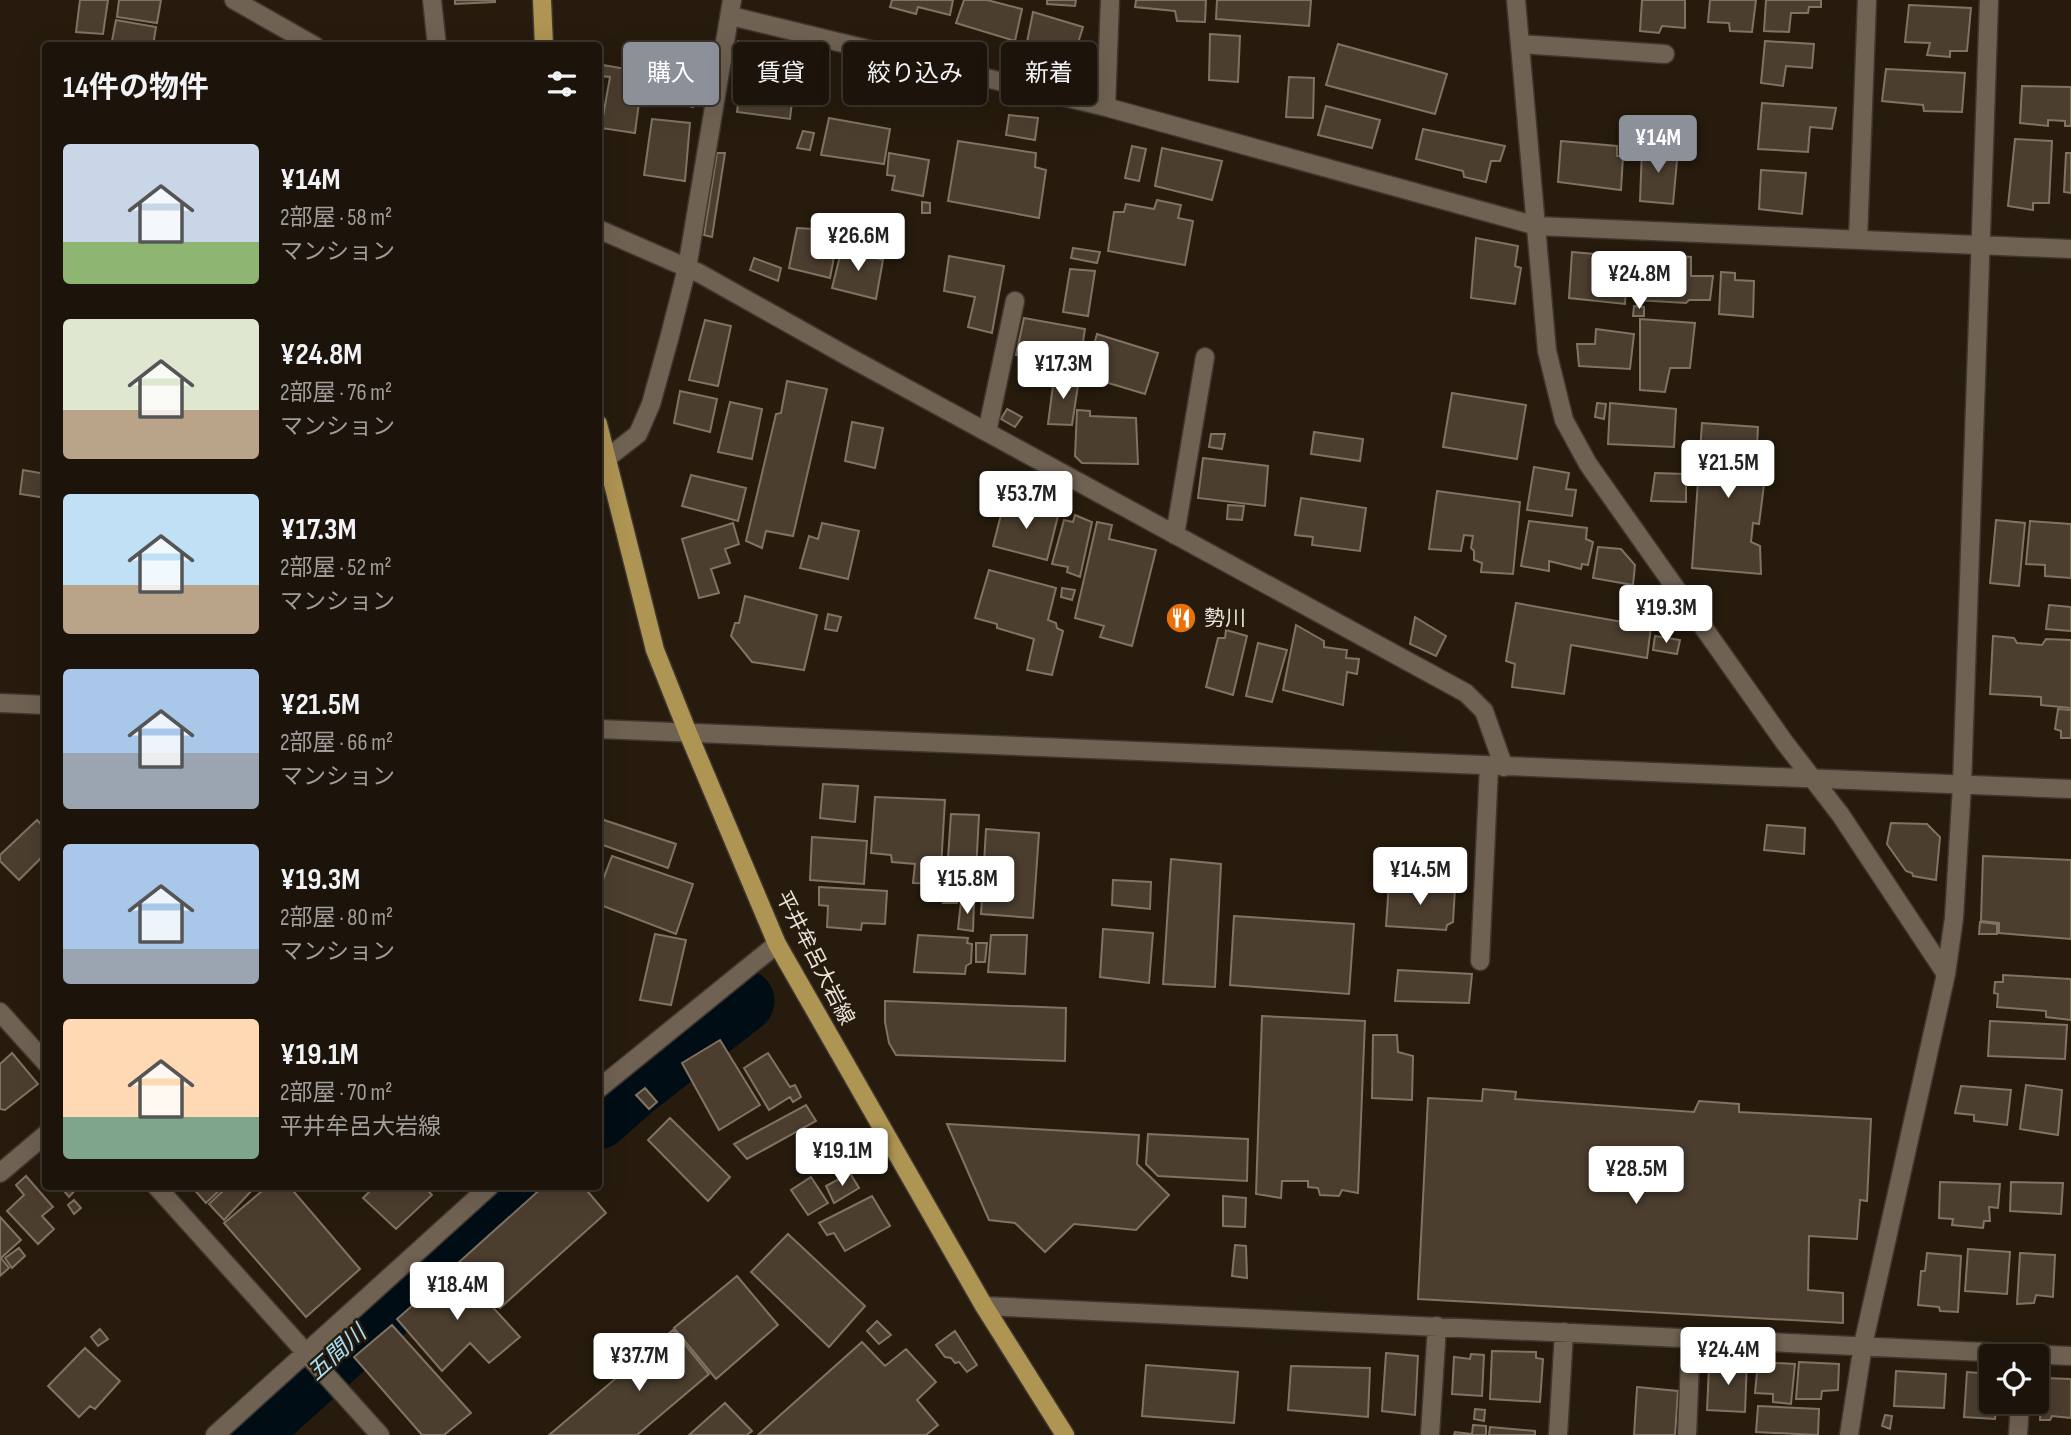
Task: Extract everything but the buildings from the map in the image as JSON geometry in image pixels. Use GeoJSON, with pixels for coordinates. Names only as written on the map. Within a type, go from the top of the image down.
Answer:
{"type":"FeatureCollection","features":[{"type":"Feature","properties":{"kind":"main road"},"geometry":{"type":"LineString","coordinates":[[542,0],[544,42]]}},
{"type":"Feature","properties":{"kind":"main road","name":"平井牟呂大岩線"},"geometry":{"type":"LineString","coordinates":[[602,442],[655,650],[777,944],[984,1306],[1065,1435]]}},
{"type":"Feature","properties":{"kind":"street"},"geometry":{"type":"LineString","coordinates":[[234,0],[308,42]]}},
{"type":"Feature","properties":{"kind":"street"},"geometry":{"type":"LineString","coordinates":[[432,0],[437,42]]}},
{"type":"Feature","properties":{"kind":"street"},"geometry":{"type":"LineString","coordinates":[[1106,107],[1110,0]]}},
{"type":"Feature","properties":{"kind":"street"},"geometry":{"type":"LineString","coordinates":[[1516,0],[1547,351],[1564,420],[1588,464],[1840,814],[1946,974]]}},
{"type":"Feature","properties":{"kind":"street"},"geometry":{"type":"LineString","coordinates":[[1858,239],[1867,0]]}},
{"type":"Feature","properties":{"kind":"street"},"geometry":{"type":"LineString","coordinates":[[1849,1435],[1863,1345],[1946,974],[1954,918],[1962,785],[1989,0]]}},
{"type":"Feature","properties":{"kind":"street"},"geometry":{"type":"LineString","coordinates":[[606,459],[638,434],[650,404],[687,268],[732,8],[1106,107],[1537,226],[2071,249]]}},
{"type":"Feature","properties":{"kind":"street"},"geometry":{"type":"LineString","coordinates":[[1520,44],[1665,54]]}},
{"type":"Feature","properties":{"kind":"street"},"geometry":{"type":"LineString","coordinates":[[602,231],[687,268],[1466,693],[1484,711],[1497,767],[1480,961]]}},
{"type":"Feature","properties":{"kind":"street"},"geometry":{"type":"LineString","coordinates":[[987,432],[1015,300]]}},
{"type":"Feature","properties":{"kind":"street"},"geometry":{"type":"LineString","coordinates":[[1175,535],[1205,357]]}},
{"type":"Feature","properties":{"kind":"street"},"geometry":{"type":"LineString","coordinates":[[0,703],[42,705]]}},
{"type":"Feature","properties":{"kind":"street"},"geometry":{"type":"LineString","coordinates":[[602,729],[2071,789]]}},
{"type":"Feature","properties":{"kind":"street"},"geometry":{"type":"LineString","coordinates":[[602,1087],[777,944]]}},
{"type":"Feature","properties":{"kind":"street"},"geometry":{"type":"LineString","coordinates":[[0,1013],[42,1059]]}},
{"type":"Feature","properties":{"kind":"street"},"geometry":{"type":"LineString","coordinates":[[0,1173],[42,1137]]}},
{"type":"Feature","properties":{"kind":"street"},"geometry":{"type":"LineString","coordinates":[[160,1190],[380,1435]]}},
{"type":"Feature","properties":{"kind":"street"},"geometry":{"type":"LineString","coordinates":[[215,1435],[486,1190]]}},
{"type":"Feature","properties":{"kind":"street"},"geometry":{"type":"LineString","coordinates":[[984,1306],[1979,1352]]}},
{"type":"Feature","properties":{"kind":"street"},"geometry":{"type":"LineString","coordinates":[[1430,1435],[1437,1326]]}},
{"type":"Feature","properties":{"kind":"street"},"geometry":{"type":"LineString","coordinates":[[1558,1435],[1564,1332]]}},
{"type":"Feature","properties":{"kind":"street"},"geometry":{"type":"LineString","coordinates":[[1687,1435],[1690,1337]]}},
{"type":"Feature","properties":{"kind":"street"},"geometry":{"type":"LineString","coordinates":[[2049,1356],[2071,1356]]}},
{"type":"Feature","properties":{"kind":"street"},"geometry":{"type":"LineString","coordinates":[[2018,1435],[2019,1414]]}},
{"type":"Feature","properties":{"kind":"waterway","name":"五間川"},"geometry":{"type":"LineString","coordinates":[[602,1114],[743,1001]]}},
{"type":"Feature","properties":{"kind":"waterway","name":"五間川"},"geometry":{"type":"LineString","coordinates":[[246,1435],[518,1190]]}},
{"type":"Feature","properties":{"kind":"place","name":"勢川"},"geometry":{"type":"Point","coordinates":[1181,618]}}]}
